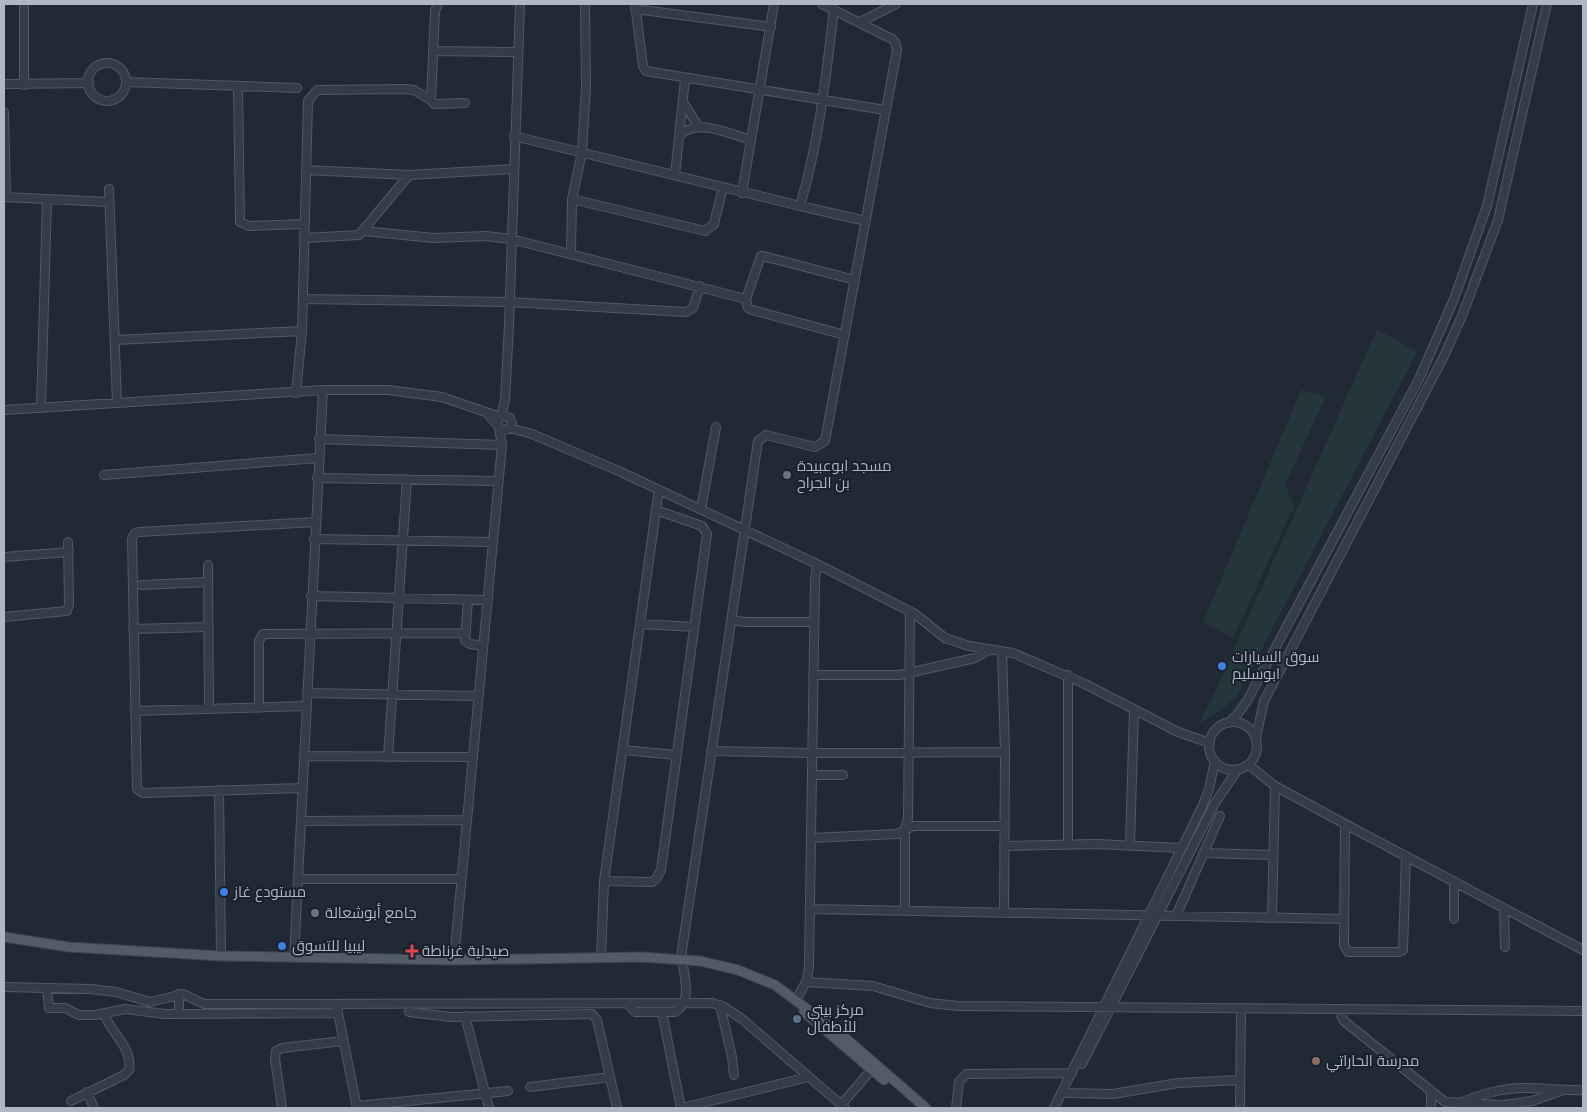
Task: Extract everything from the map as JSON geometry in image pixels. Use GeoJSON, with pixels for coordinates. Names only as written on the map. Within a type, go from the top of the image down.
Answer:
{"type":"FeatureCollection","features":[{"type":"Feature","properties":{"kind":"main road"},"geometry":{"type":"LineString","coordinates":[[4,936],[77,948],[220,956],[454,960],[682,958],[738,970],[775,984],[843,1036],[926,1108]]}},
{"type":"Feature","properties":{"kind":"main road"},"geometry":{"type":"LineString","coordinates":[[765,981],[918,1108]]}},
{"type":"Feature","properties":{"kind":"street"},"geometry":{"type":"LineString","coordinates":[[24,4],[24,85]]}},
{"type":"Feature","properties":{"kind":"street"},"geometry":{"type":"LineString","coordinates":[[431,100],[435,11],[438,4]]}},
{"type":"Feature","properties":{"kind":"street"},"geometry":{"type":"LineString","coordinates":[[454,960],[505,423],[520,4]]}},
{"type":"Feature","properties":{"kind":"street"},"geometry":{"type":"LineString","coordinates":[[571,253],[572,199],[582,152],[586,87],[585,4]]}},
{"type":"Feature","properties":{"kind":"street"},"geometry":{"type":"LineString","coordinates":[[742,193],[774,4]]}},
{"type":"Feature","properties":{"kind":"street"},"geometry":{"type":"LineString","coordinates":[[627,1003],[635,1012],[662,1012],[677,1011],[682,1003],[686,982],[682,958],[711,750],[759,439],[766,435],[815,447],[823,443],[856,280],[897,50],[895,42],[860,22],[822,4]]}},
{"type":"Feature","properties":{"kind":"street"},"geometry":{"type":"LineString","coordinates":[[860,22],[896,4]]}},
{"type":"Feature","properties":{"kind":"street"},"geometry":{"type":"LineString","coordinates":[[1238,770],[1228,769],[1215,761],[1211,753],[1210,743],[1216,730],[1238,715],[1248,701],[1419,379],[1435,344],[1454,299],[1485,212],[1532,4]]}},
{"type":"Feature","properties":{"kind":"street"},"geometry":{"type":"LineString","coordinates":[[1054,1108],[1158,915],[1215,803],[1238,770],[1248,764],[1257,750],[1256,738],[1264,701],[1462,316],[1498,220],[1532,77],[1547,4]]}},
{"type":"Feature","properties":{"kind":"street"},"geometry":{"type":"LineString","coordinates":[[771,27],[635,6],[643,66],[646,71],[685,79],[885,110]]}},
{"type":"Feature","properties":{"kind":"street"},"geometry":{"type":"LineString","coordinates":[[800,206],[823,99],[834,10]]}},
{"type":"Feature","properties":{"kind":"street"},"geometry":{"type":"LineString","coordinates":[[433,51],[517,52]]}},
{"type":"Feature","properties":{"kind":"street"},"geometry":{"type":"LineString","coordinates":[[107,64],[118,67],[122,71],[126,82],[125,88],[119,97],[108,101],[93,94],[89,78],[96,68],[107,64]]}},
{"type":"Feature","properties":{"kind":"street"},"geometry":{"type":"LineString","coordinates":[[1517,73],[1532,77]]}},
{"type":"Feature","properties":{"kind":"street"},"geometry":{"type":"LineString","coordinates":[[676,175],[685,79]]}},
{"type":"Feature","properties":{"kind":"street"},"geometry":{"type":"LineString","coordinates":[[126,82],[297,88]]}},
{"type":"Feature","properties":{"kind":"street"},"geometry":{"type":"LineString","coordinates":[[4,84],[89,83]]}},
{"type":"Feature","properties":{"kind":"street"},"geometry":{"type":"LineString","coordinates":[[238,86],[240,222],[249,226],[304,224]]}},
{"type":"Feature","properties":{"kind":"street"},"geometry":{"type":"LineString","coordinates":[[296,393],[302,332],[308,101],[317,90],[414,90],[431,100],[434,104],[465,103]]}},
{"type":"Feature","properties":{"kind":"street"},"geometry":{"type":"LineString","coordinates":[[683,101],[698,126]]}},
{"type":"Feature","properties":{"kind":"street"},"geometry":{"type":"LineString","coordinates":[[4,112],[5,197],[109,202]]}},
{"type":"Feature","properties":{"kind":"street"},"geometry":{"type":"LineString","coordinates":[[679,136],[684,131],[698,126],[751,140]]}},
{"type":"Feature","properties":{"kind":"street"},"geometry":{"type":"LineString","coordinates":[[514,136],[742,193],[866,221]]}},
{"type":"Feature","properties":{"kind":"street"},"geometry":{"type":"LineString","coordinates":[[306,170],[409,174],[513,169]]}},
{"type":"Feature","properties":{"kind":"street"},"geometry":{"type":"LineString","coordinates":[[304,238],[354,236],[363,231],[409,174]]}},
{"type":"Feature","properties":{"kind":"street"},"geometry":{"type":"LineString","coordinates":[[572,199],[705,231],[714,224],[723,187]]}},
{"type":"Feature","properties":{"kind":"street"},"geometry":{"type":"LineString","coordinates":[[108,189],[117,403]]}},
{"type":"Feature","properties":{"kind":"street"},"geometry":{"type":"LineString","coordinates":[[41,408],[47,199]]}},
{"type":"Feature","properties":{"kind":"street"},"geometry":{"type":"LineString","coordinates":[[363,231],[426,237],[486,236],[511,239],[746,299]]}},
{"type":"Feature","properties":{"kind":"street"},"geometry":{"type":"LineString","coordinates":[[845,335],[752,310],[748,308],[746,299],[761,256],[856,280]]}},
{"type":"Feature","properties":{"kind":"street"},"geometry":{"type":"LineString","coordinates":[[303,299],[509,302],[686,312],[693,308],[700,286]]}},
{"type":"Feature","properties":{"kind":"street"},"geometry":{"type":"LineString","coordinates":[[115,340],[302,332]]}},
{"type":"Feature","properties":{"kind":"street"},"geometry":{"type":"LineString","coordinates":[[4,410],[323,390],[416,392],[442,397],[486,412],[505,423],[701,508],[910,611],[945,638],[969,646],[1002,651],[1068,675],[1178,732],[1210,743]]}},
{"type":"Feature","properties":{"kind":"street"},"geometry":{"type":"LineString","coordinates":[[294,958],[319,438],[323,390]]}},
{"type":"Feature","properties":{"kind":"street"},"geometry":{"type":"LineString","coordinates":[[701,508],[716,427]]}},
{"type":"Feature","properties":{"kind":"street"},"geometry":{"type":"LineString","coordinates":[[319,438],[502,445]]}},
{"type":"Feature","properties":{"kind":"street"},"geometry":{"type":"LineString","coordinates":[[104,475],[318,458]]}},
{"type":"Feature","properties":{"kind":"street"},"geometry":{"type":"LineString","coordinates":[[317,478],[498,481]]}},
{"type":"Feature","properties":{"kind":"street"},"geometry":{"type":"LineString","coordinates":[[388,757],[407,479]]}},
{"type":"Feature","properties":{"kind":"street"},"geometry":{"type":"LineString","coordinates":[[602,958],[604,881],[659,490]]}},
{"type":"Feature","properties":{"kind":"street"},"geometry":{"type":"LineString","coordinates":[[604,881],[646,883],[656,879],[659,875],[694,627],[706,531],[702,526],[656,510]]}},
{"type":"Feature","properties":{"kind":"street"},"geometry":{"type":"LineString","coordinates":[[302,788],[139,792],[136,785],[132,539],[135,533],[315,522]]}},
{"type":"Feature","properties":{"kind":"street"},"geometry":{"type":"LineString","coordinates":[[314,540],[493,542]]}},
{"type":"Feature","properties":{"kind":"street"},"geometry":{"type":"LineString","coordinates":[[4,617],[66,611],[69,604],[68,542]]}},
{"type":"Feature","properties":{"kind":"street"},"geometry":{"type":"LineString","coordinates":[[4,557],[68,552]]}},
{"type":"Feature","properties":{"kind":"street"},"geometry":{"type":"LineString","coordinates":[[796,1000],[806,982],[809,966],[814,622],[817,564]]}},
{"type":"Feature","properties":{"kind":"street"},"geometry":{"type":"LineString","coordinates":[[208,565],[209,709]]}},
{"type":"Feature","properties":{"kind":"street"},"geometry":{"type":"LineString","coordinates":[[141,585],[208,582]]}},
{"type":"Feature","properties":{"kind":"street"},"geometry":{"type":"LineString","coordinates":[[311,596],[488,600]]}},
{"type":"Feature","properties":{"kind":"street"},"geometry":{"type":"LineString","coordinates":[[468,600],[465,641],[468,644],[483,646]]}},
{"type":"Feature","properties":{"kind":"street"},"geometry":{"type":"LineString","coordinates":[[905,910],[910,611]]}},
{"type":"Feature","properties":{"kind":"street"},"geometry":{"type":"LineString","coordinates":[[732,620],[814,622]]}},
{"type":"Feature","properties":{"kind":"street"},"geometry":{"type":"LineString","coordinates":[[641,624],[694,627]]}},
{"type":"Feature","properties":{"kind":"street"},"geometry":{"type":"LineString","coordinates":[[133,629],[208,627]]}},
{"type":"Feature","properties":{"kind":"street"},"geometry":{"type":"LineString","coordinates":[[259,708],[260,637],[267,633],[465,633]]}},
{"type":"Feature","properties":{"kind":"street"},"geometry":{"type":"LineString","coordinates":[[813,675],[883,677],[909,674],[981,656],[991,649]]}},
{"type":"Feature","properties":{"kind":"street"},"geometry":{"type":"LineString","coordinates":[[1002,651],[1005,752],[1004,913]]}},
{"type":"Feature","properties":{"kind":"street"},"geometry":{"type":"LineString","coordinates":[[1068,675],[1068,845]]}},
{"type":"Feature","properties":{"kind":"street"},"geometry":{"type":"LineString","coordinates":[[307,693],[478,696]]}},
{"type":"Feature","properties":{"kind":"street"},"geometry":{"type":"LineString","coordinates":[[135,711],[306,706]]}},
{"type":"Feature","properties":{"kind":"street"},"geometry":{"type":"LineString","coordinates":[[1130,845],[1134,710]]}},
{"type":"Feature","properties":{"kind":"street"},"geometry":{"type":"LineString","coordinates":[[1228,723],[1242,724],[1256,738]]}},
{"type":"Feature","properties":{"kind":"street"},"geometry":{"type":"LineString","coordinates":[[623,750],[676,755]]}},
{"type":"Feature","properties":{"kind":"street"},"geometry":{"type":"LineString","coordinates":[[711,750],[813,753],[1005,752]]}},
{"type":"Feature","properties":{"kind":"street"},"geometry":{"type":"LineString","coordinates":[[304,756],[473,757]]}},
{"type":"Feature","properties":{"kind":"street"},"geometry":{"type":"LineString","coordinates":[[1060,1108],[1148,915],[1206,796],[1215,761]]}},
{"type":"Feature","properties":{"kind":"street"},"geometry":{"type":"LineString","coordinates":[[1248,764],[1275,786],[1583,950]]}},
{"type":"Feature","properties":{"kind":"street"},"geometry":{"type":"LineString","coordinates":[[813,775],[843,775]]}},
{"type":"Feature","properties":{"kind":"street"},"geometry":{"type":"LineString","coordinates":[[1272,918],[1275,786]]}},
{"type":"Feature","properties":{"kind":"street"},"geometry":{"type":"LineString","coordinates":[[219,790],[220,956]]}},
{"type":"Feature","properties":{"kind":"street"},"geometry":{"type":"LineString","coordinates":[[1176,916],[1220,816]]}},
{"type":"Feature","properties":{"kind":"street"},"geometry":{"type":"LineString","coordinates":[[301,821],[466,820]]}},
{"type":"Feature","properties":{"kind":"street"},"geometry":{"type":"LineString","coordinates":[[1345,824],[1344,948],[1348,952],[1398,952],[1403,950],[1406,856]]}},
{"type":"Feature","properties":{"kind":"street"},"geometry":{"type":"LineString","coordinates":[[811,838],[897,834],[913,826],[1005,826]]}},
{"type":"Feature","properties":{"kind":"street"},"geometry":{"type":"LineString","coordinates":[[1004,846],[1130,845],[1182,848]]}},
{"type":"Feature","properties":{"kind":"street"},"geometry":{"type":"LineString","coordinates":[[1203,853],[1273,855]]}},
{"type":"Feature","properties":{"kind":"street"},"geometry":{"type":"LineString","coordinates":[[298,879],[461,879]]}},
{"type":"Feature","properties":{"kind":"street"},"geometry":{"type":"LineString","coordinates":[[1454,881],[1454,919]]}},
{"type":"Feature","properties":{"kind":"street"},"geometry":{"type":"LineString","coordinates":[[1504,908],[1505,947]]}},
{"type":"Feature","properties":{"kind":"street"},"geometry":{"type":"LineString","coordinates":[[810,909],[1344,919]]}},
{"type":"Feature","properties":{"kind":"street"},"geometry":{"type":"LineString","coordinates":[[806,982],[873,986],[930,1003],[944,1005],[1339,1011],[1583,1012]]}},
{"type":"Feature","properties":{"kind":"street"},"geometry":{"type":"LineString","coordinates":[[4,987],[102,990],[154,1002],[179,994],[187,995],[204,1004],[682,1003],[720,1005],[742,1019],[843,1107],[872,1069]]}},
{"type":"Feature","properties":{"kind":"street"},"geometry":{"type":"LineString","coordinates":[[47,989],[47,1005],[51,1009],[66,1008],[79,1015],[104,1014],[126,1009],[158,1014],[338,1013]]}},
{"type":"Feature","properties":{"kind":"street"},"geometry":{"type":"LineString","coordinates":[[179,994],[179,1014]]}},
{"type":"Feature","properties":{"kind":"street"},"geometry":{"type":"LineString","coordinates":[[336,1003],[357,1107],[508,1091]]}},
{"type":"Feature","properties":{"kind":"street"},"geometry":{"type":"LineString","coordinates":[[442,1003],[443,1016]]}},
{"type":"Feature","properties":{"kind":"street"},"geometry":{"type":"LineString","coordinates":[[720,1005],[732,1057],[734,1075]]}},
{"type":"Feature","properties":{"kind":"street"},"geometry":{"type":"LineString","coordinates":[[1240,1108],[1241,1009]]}},
{"type":"Feature","properties":{"kind":"street"},"geometry":{"type":"LineString","coordinates":[[1339,1011],[1344,1021],[1443,1101],[1488,1106],[1519,1106],[1562,1091]]}},
{"type":"Feature","properties":{"kind":"street"},"geometry":{"type":"LineString","coordinates":[[409,1012],[443,1016],[592,1014],[597,1020],[618,1108]]}},
{"type":"Feature","properties":{"kind":"street"},"geometry":{"type":"LineString","coordinates":[[662,1012],[682,1108],[808,1077]]}},
{"type":"Feature","properties":{"kind":"street"},"geometry":{"type":"LineString","coordinates":[[71,1101],[126,1074],[130,1067],[124,1044],[111,1029],[104,1014]]}},
{"type":"Feature","properties":{"kind":"street"},"geometry":{"type":"LineString","coordinates":[[466,1016],[489,1108]]}},
{"type":"Feature","properties":{"kind":"street"},"geometry":{"type":"LineString","coordinates":[[282,1108],[275,1058],[276,1051],[282,1048],[343,1041]]}},
{"type":"Feature","properties":{"kind":"street"},"geometry":{"type":"LineString","coordinates":[[956,1108],[958,1082],[966,1074],[1072,1073]]}},
{"type":"Feature","properties":{"kind":"street"},"geometry":{"type":"LineString","coordinates":[[530,1087],[610,1077]]}},
{"type":"Feature","properties":{"kind":"street"},"geometry":{"type":"LineString","coordinates":[[1067,1093],[1113,1094],[1178,1083],[1240,1080]]}},
{"type":"Feature","properties":{"kind":"street"},"geometry":{"type":"LineString","coordinates":[[1458,1104],[1500,1090],[1530,1088],[1562,1091],[1583,1090]]}},
{"type":"Feature","properties":{"kind":"street"},"geometry":{"type":"LineString","coordinates":[[1430,1090],[1431,1108]]}},
{"type":"Feature","properties":{"kind":"street"},"geometry":{"type":"LineString","coordinates":[[87,1092],[94,1108]]}},
{"type":"Feature","properties":{"kind":"shaded area"},"geometry":{"type":"Polygon","coordinates":[[[1377,329],[1417,352],[1244,683],[1234,700],[1199,724],[1215,692],[1377,329]]]}},
{"type":"Feature","properties":{"kind":"shaded area"},"geometry":{"type":"Polygon","coordinates":[[[1301,390],[1326,396],[1285,485],[1294,506],[1233,638],[1203,622],[1301,390]]]}},
{"type":"Feature","properties":{"kind":"place","name":"مسجد ابوعبيدة بن الجراح"},"geometry":{"type":"Point","coordinates":[787,475]}},
{"type":"Feature","properties":{"kind":"place","name":"سوق السيارات ابوسليم"},"geometry":{"type":"Point","coordinates":[1222,666]}},
{"type":"Feature","properties":{"kind":"place","name":"مستودع غاز"},"geometry":{"type":"Point","coordinates":[224,892]}},
{"type":"Feature","properties":{"kind":"place","name":"جامع أبوشعالة"},"geometry":{"type":"Point","coordinates":[315,913]}},
{"type":"Feature","properties":{"kind":"place","name":"ليبيا للتسوق"},"geometry":{"type":"Point","coordinates":[282,946]}},
{"type":"Feature","properties":{"kind":"place","name":"صيدلية غرناطة"},"geometry":{"type":"Point","coordinates":[412,951]}},
{"type":"Feature","properties":{"kind":"place","name":"مركز بيتي للأطفال"},"geometry":{"type":"Point","coordinates":[797,1019]}},
{"type":"Feature","properties":{"kind":"place","name":"مدرسة الحاراتي"},"geometry":{"type":"Point","coordinates":[1316,1061]}}]}
